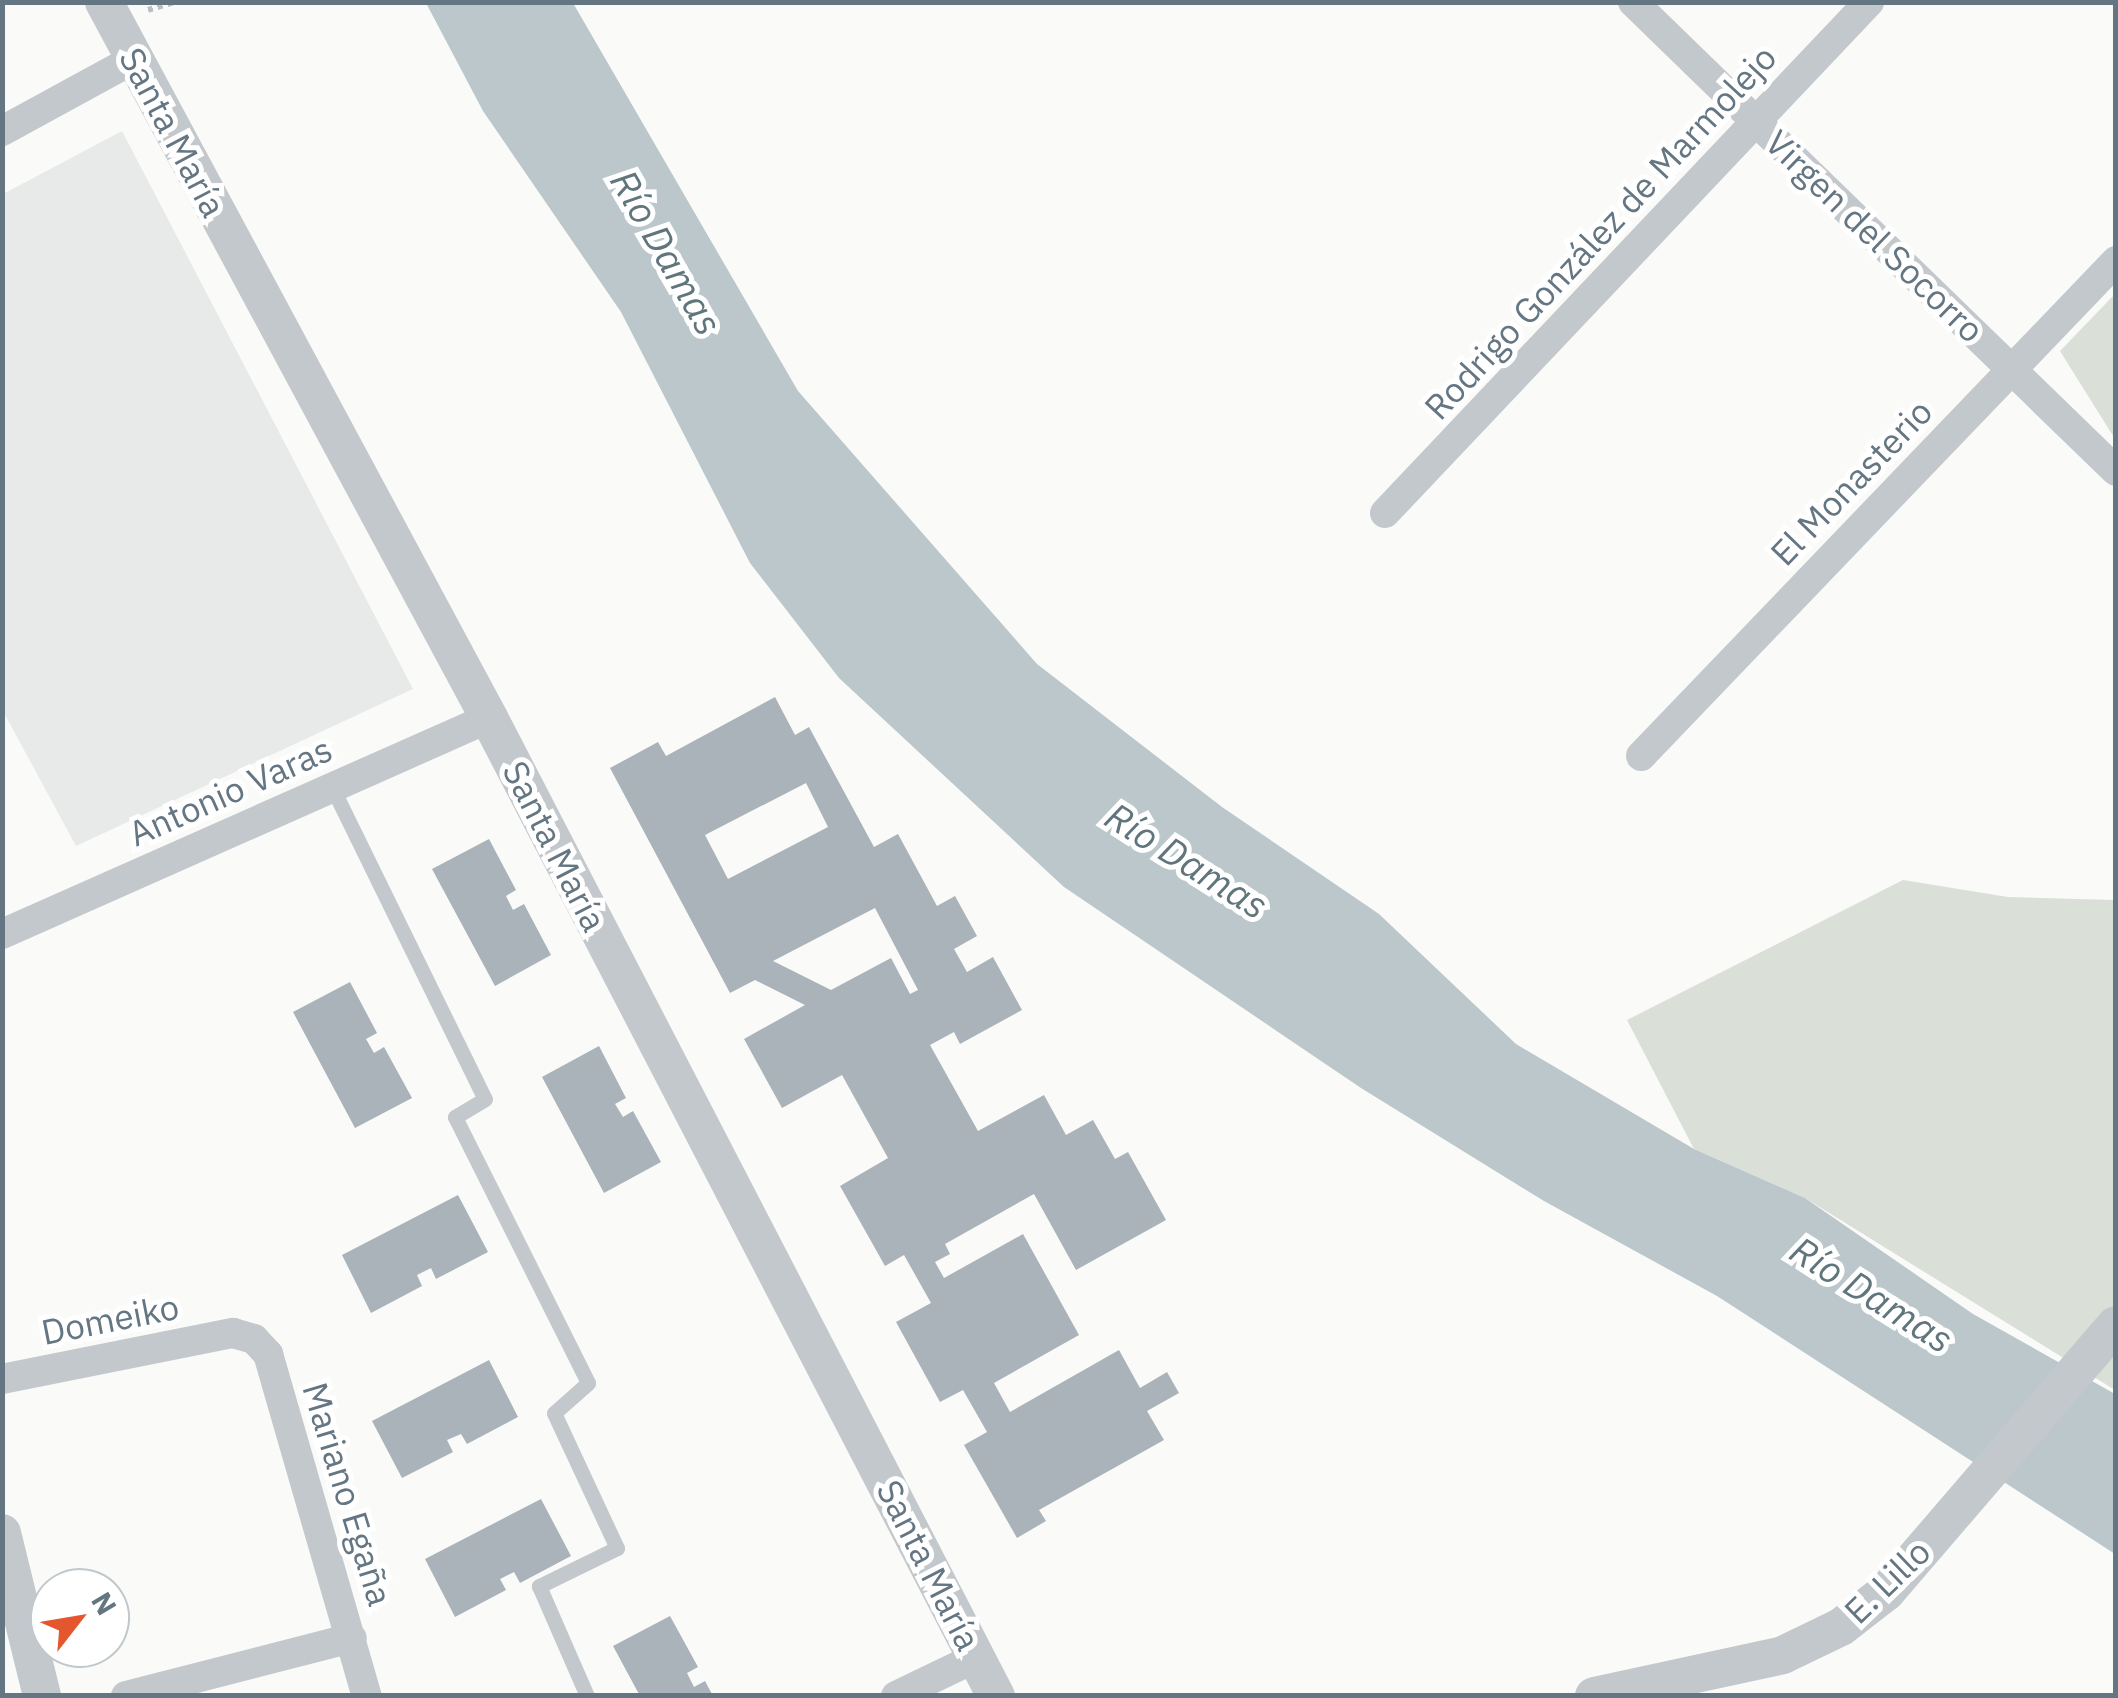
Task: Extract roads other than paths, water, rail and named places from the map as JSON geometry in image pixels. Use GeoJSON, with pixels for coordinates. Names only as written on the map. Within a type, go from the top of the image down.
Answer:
{"type":"FeatureCollection","features":[{"type":"Feature","properties":{"kind":"street","name":"Santa María"},"geometry":{"type":"LineString","coordinates":[[104,2],[489,718],[996,1696]]}},
{"type":"Feature","properties":{"kind":"street","name":"Virgen del Socorro"},"geometry":{"type":"LineString","coordinates":[[1633,2],[2116,470]]}},
{"type":"Feature","properties":{"kind":"street","name":"Rodrigo González de Marmolejo"},"geometry":{"type":"LineString","coordinates":[[1385,513],[1868,2]]}},
{"type":"Feature","properties":{"kind":"street"},"geometry":{"type":"LineString","coordinates":[[2,131],[134,58]]}},
{"type":"Feature","properties":{"kind":"street","name":"El Monasterio"},"geometry":{"type":"LineString","coordinates":[[1641,756],[2116,261]]}},
{"type":"Feature","properties":{"kind":"street","name":"Antonio Varas"},"geometry":{"type":"LineString","coordinates":[[2,934],[489,718]]}},
{"type":"Feature","properties":{"kind":"street","name":"E. Lillo"},"geometry":{"type":"LineString","coordinates":[[1594,1696],[1783,1655],[1841,1627],[1886,1592],[2116,1325]]}},
{"type":"Feature","properties":{"kind":"street","name":"Domeiko"},"geometry":{"type":"LineString","coordinates":[[2,1379],[233,1333]]}},
{"type":"Feature","properties":{"kind":"street","name":"Mariano Egaña"},"geometry":{"type":"LineString","coordinates":[[233,1333],[254,1339],[268,1354],[367,1696]]}},
{"type":"Feature","properties":{"kind":"street"},"geometry":{"type":"LineString","coordinates":[[2,1532],[42,1696]]}},
{"type":"Feature","properties":{"kind":"street"},"geometry":{"type":"LineString","coordinates":[[126,1696],[352,1638]]}},
{"type":"Feature","properties":{"kind":"street"},"geometry":{"type":"LineString","coordinates":[[896,1696],[977,1657]]}},
{"type":"Feature","properties":{"kind":"lane"},"geometry":{"type":"LineString","coordinates":[[332,786],[485,1099],[455,1117],[588,1383],[554,1413],[617,1548],[538,1586],[588,1696]]}},
{"type":"Feature","properties":{"kind":"water","name":"Río Damas"},"geometry":{"type":"Polygon","coordinates":[[[426,3],[573,3],[798,391],[1037,664],[1222,807],[1379,914],[1516,1044],[1694,1149],[1805,1198],[1973,1314],[2115,1394],[2115,1554],[1717,1296],[1544,1201],[1361,1088],[1064,887],[839,678],[750,563],[621,312],[483,111],[426,3]]]}}]}
